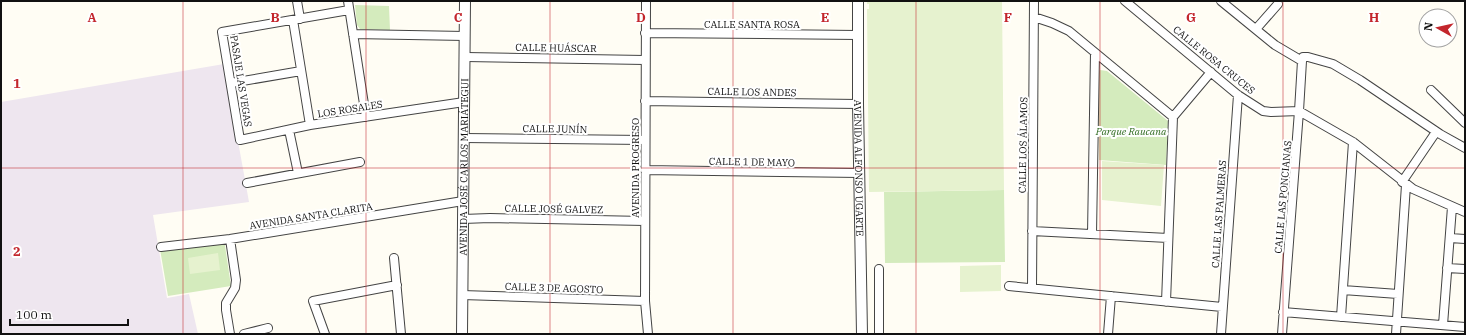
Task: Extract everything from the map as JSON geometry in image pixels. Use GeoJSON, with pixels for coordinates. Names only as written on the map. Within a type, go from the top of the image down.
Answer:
{"type":"FeatureCollection","features":[{"type":"Feature","properties":{"kind":"street"},"geometry":{"type":"LineString","coordinates":[[297,1],[301,71],[310,125]]}},
{"type":"Feature","properties":{"kind":"street"},"geometry":{"type":"LineString","coordinates":[[348,1],[366,117]]}},
{"type":"Feature","properties":{"kind":"street","name":"AVENIDA JOSÉ CARLOS MARIÁTEGUI"},"geometry":{"type":"LineString","coordinates":[[462,334],[464,102],[466,57],[465,1]]}},
{"type":"Feature","properties":{"kind":"street","name":"AVENIDA PROGRESO"},"geometry":{"type":"LineString","coordinates":[[646,1],[645,301],[648,334]]}},
{"type":"Feature","properties":{"kind":"street","name":"AVENIDA ALFONSO UGARTE"},"geometry":{"type":"LineString","coordinates":[[858,1],[858,104],[862,334]]}},
{"type":"Feature","properties":{"kind":"street","name":"CALLE LOS ÁLAMOS"},"geometry":{"type":"LineString","coordinates":[[1032,288],[1034,1]]}},
{"type":"Feature","properties":{"kind":"street","name":"CALLE ROSA CRUCES"},"geometry":{"type":"LineString","coordinates":[[1125,1],[1238,95],[1266,112],[1299,111]]}},
{"type":"Feature","properties":{"kind":"street"},"geometry":{"type":"LineString","coordinates":[[1222,1],[1275,45],[1302,61],[1303,57],[1308,57],[1333,64],[1360,80],[1436,132],[1465,148]]}},
{"type":"Feature","properties":{"kind":"street"},"geometry":{"type":"LineString","coordinates":[[1256,29],[1278,4]]}},
{"type":"Feature","properties":{"kind":"street","name":"PASAJE LAS VEGAS"},"geometry":{"type":"LineString","coordinates":[[240,140],[222,32],[349,10]]}},
{"type":"Feature","properties":{"kind":"street"},"geometry":{"type":"LineString","coordinates":[[1034,17],[1069,31],[1173,117]]}},
{"type":"Feature","properties":{"kind":"street","name":"CALLE SANTA ROSA"},"geometry":{"type":"LineString","coordinates":[[645,33],[858,35]]}},
{"type":"Feature","properties":{"kind":"street"},"geometry":{"type":"LineString","coordinates":[[353,34],[465,36]]}},
{"type":"Feature","properties":{"kind":"street"},"geometry":{"type":"LineString","coordinates":[[1092,234],[1095,53]]}},
{"type":"Feature","properties":{"kind":"street","name":"CALLE HUÁSCAR"},"geometry":{"type":"LineString","coordinates":[[466,57],[645,60]]}},
{"type":"Feature","properties":{"kind":"street","name":"CALLE LAS PONCIANAS"},"geometry":{"type":"LineString","coordinates":[[1282,334],[1302,61]]}},
{"type":"Feature","properties":{"kind":"street"},"geometry":{"type":"LineString","coordinates":[[231,83],[301,71]]}},
{"type":"Feature","properties":{"kind":"street"},"geometry":{"type":"LineString","coordinates":[[1166,302],[1173,117],[1211,72]]}},
{"type":"Feature","properties":{"kind":"street"},"geometry":{"type":"LineString","coordinates":[[1431,90],[1465,123]]}},
{"type":"Feature","properties":{"kind":"street","name":"CALLE LAS PALMERAS"},"geometry":{"type":"LineString","coordinates":[[1221,334],[1238,95]]}},
{"type":"Feature","properties":{"kind":"street","name":"CALLE LOS ANDES"},"geometry":{"type":"LineString","coordinates":[[645,101],[858,104]]}},
{"type":"Feature","properties":{"kind":"street","name":"LOS ROSALES"},"geometry":{"type":"LineString","coordinates":[[240,140],[310,125],[464,102]]}},
{"type":"Feature","properties":{"kind":"street"},"geometry":{"type":"LineString","coordinates":[[1299,111],[1353,142],[1404,183],[1452,208],[1465,212]]}},
{"type":"Feature","properties":{"kind":"street"},"geometry":{"type":"LineString","coordinates":[[289,130],[298,173]]}},
{"type":"Feature","properties":{"kind":"street"},"geometry":{"type":"LineString","coordinates":[[1396,334],[1404,183],[1436,132]]}},
{"type":"Feature","properties":{"kind":"street","name":"CALLE JUNÍN"},"geometry":{"type":"LineString","coordinates":[[464,138],[645,140]]}},
{"type":"Feature","properties":{"kind":"street"},"geometry":{"type":"LineString","coordinates":[[1341,317],[1353,142]]}},
{"type":"Feature","properties":{"kind":"street"},"geometry":{"type":"LineString","coordinates":[[247,183],[360,162]]}},
{"type":"Feature","properties":{"kind":"street","name":"CALLE 1 DE MAYO"},"geometry":{"type":"LineString","coordinates":[[645,170],[860,173]]}},
{"type":"Feature","properties":{"kind":"street","name":"AVENIDA SANTA CLARITA"},"geometry":{"type":"LineString","coordinates":[[161,246],[230,239],[464,201]]}},
{"type":"Feature","properties":{"kind":"street"},"geometry":{"type":"LineString","coordinates":[[1443,325],[1452,208]]}},
{"type":"Feature","properties":{"kind":"street","name":"CALLE JOSÉ GALVEZ"},"geometry":{"type":"LineString","coordinates":[[463,219],[490,218],[645,221]]}},
{"type":"Feature","properties":{"kind":"street"},"geometry":{"type":"LineString","coordinates":[[1032,231],[1168,238]]}},
{"type":"Feature","properties":{"kind":"street"},"geometry":{"type":"LineString","coordinates":[[1450,238],[1465,239]]}},
{"type":"Feature","properties":{"kind":"street"},"geometry":{"type":"LineString","coordinates":[[230,239],[236,280],[235,288],[226,303],[230,334]]}},
{"type":"Feature","properties":{"kind":"street"},"geometry":{"type":"LineString","coordinates":[[394,258],[401,334]]}},
{"type":"Feature","properties":{"kind":"street"},"geometry":{"type":"LineString","coordinates":[[1447,268],[1465,269]]}},
{"type":"Feature","properties":{"kind":"street"},"geometry":{"type":"LineString","coordinates":[[879,269],[879,334]]}},
{"type":"Feature","properties":{"kind":"street"},"geometry":{"type":"LineString","coordinates":[[325,334],[313,301],[397,286]]}},
{"type":"Feature","properties":{"kind":"street"},"geometry":{"type":"LineString","coordinates":[[1009,286],[1222,307]]}},
{"type":"Feature","properties":{"kind":"street"},"geometry":{"type":"LineString","coordinates":[[1343,290],[1398,294]]}},
{"type":"Feature","properties":{"kind":"street","name":"CALLE 3 DE AGOSTO"},"geometry":{"type":"LineString","coordinates":[[462,295],[645,301]]}},
{"type":"Feature","properties":{"kind":"street"},"geometry":{"type":"LineString","coordinates":[[1108,334],[1111,296]]}},
{"type":"Feature","properties":{"kind":"street"},"geometry":{"type":"LineString","coordinates":[[1283,312],[1465,327]]}},
{"type":"Feature","properties":{"kind":"street"},"geometry":{"type":"LineString","coordinates":[[244,334],[268,328]]}},
{"type":"Feature","properties":{"kind":"shaded area"},"geometry":{"type":"Polygon","coordinates":[[[224,64],[249,202],[153,215],[167,298],[189,294],[198,334],[1,334],[1,102],[224,64]]]}},
{"type":"Feature","properties":{"kind":"green space"},"geometry":{"type":"Polygon","coordinates":[[[867,1],[1002,1],[1004,190],[869,192],[867,9],[869,9],[869,4],[867,4],[867,1]]]}},
{"type":"Feature","properties":{"kind":"green space"},"geometry":{"type":"Polygon","coordinates":[[[355,5],[389,6],[390,30],[360,29],[357,25],[355,5]]]}},
{"type":"Feature","properties":{"kind":"green space","name":"Parque Raucana"},"geometry":{"type":"Polygon","coordinates":[[[1100,70],[1107,71],[1168,121],[1166,165],[1099,160],[1098,73],[1100,70]]]}},
{"type":"Feature","properties":{"kind":"green space"},"geometry":{"type":"Polygon","coordinates":[[[1102,161],[1164,165],[1161,206],[1102,200],[1102,161]]]}},
{"type":"Feature","properties":{"kind":"green space"},"geometry":{"type":"Polygon","coordinates":[[[1004,190],[1005,262],[885,263],[884,192],[1004,190]]]}},
{"type":"Feature","properties":{"kind":"green space"},"geometry":{"type":"Polygon","coordinates":[[[224,239],[231,286],[168,296],[160,249],[224,239]]]}},
{"type":"Feature","properties":{"kind":"green space"},"geometry":{"type":"Polygon","coordinates":[[[218,253],[220,270],[190,274],[188,258],[218,253]]]}},
{"type":"Feature","properties":{"kind":"green space"},"geometry":{"type":"Polygon","coordinates":[[[1001,265],[1001,291],[960,292],[960,266],[1001,265]]]}}]}
